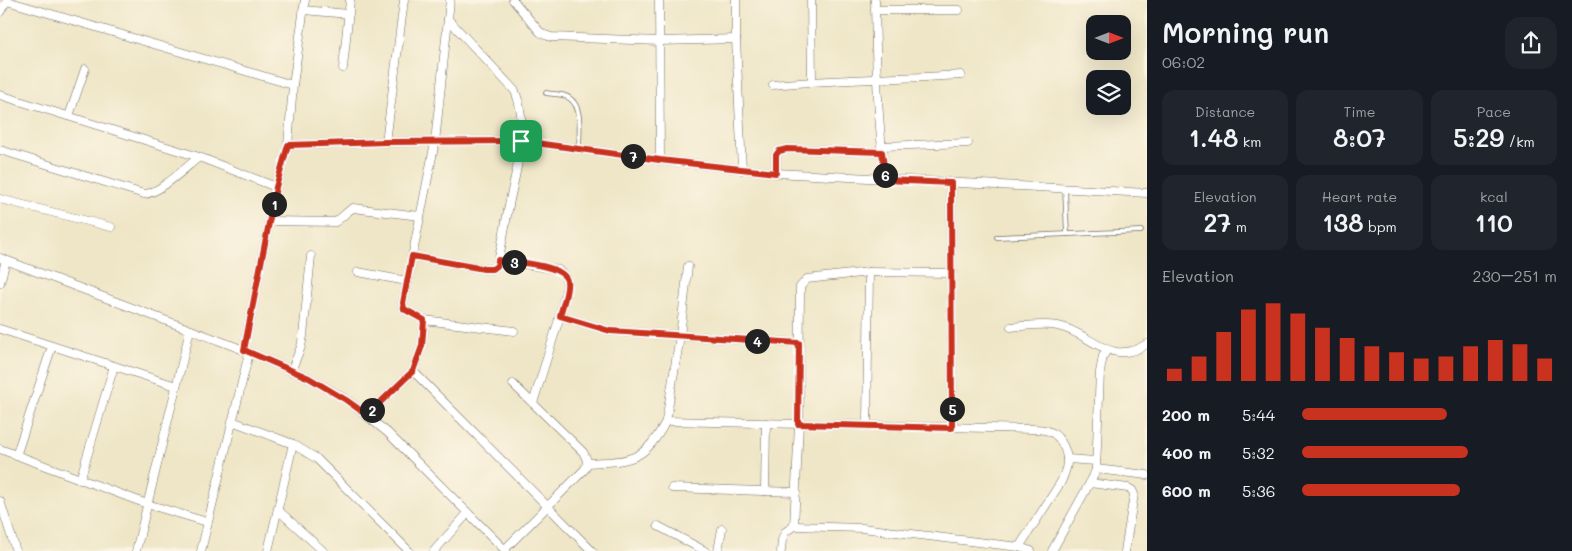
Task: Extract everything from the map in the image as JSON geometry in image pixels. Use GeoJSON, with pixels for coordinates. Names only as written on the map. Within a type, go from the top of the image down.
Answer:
{"type":"FeatureCollection","features":[{"type":"Feature","properties":{"kind":"street"},"geometry":{"type":"LineString","coordinates":[[0,12],[7,0],[293,85]]}},
{"type":"Feature","properties":{"kind":"street"},"geometry":{"type":"LineString","coordinates":[[201,551],[232,421],[271,222],[276,187],[288,145],[293,85],[304,0]]}},
{"type":"Feature","properties":{"kind":"street"},"geometry":{"type":"LineString","coordinates":[[343,68],[350,0]]}},
{"type":"Feature","properties":{"kind":"street"},"geometry":{"type":"LineString","coordinates":[[386,142],[404,0]]}},
{"type":"Feature","properties":{"kind":"street"},"geometry":{"type":"LineString","coordinates":[[450,0],[435,142],[407,281],[403,303],[404,309],[424,320],[514,331]]}},
{"type":"Feature","properties":{"kind":"street"},"geometry":{"type":"LineString","coordinates":[[513,0],[540,32],[551,37],[660,41],[736,39]]}},
{"type":"Feature","properties":{"kind":"street"},"geometry":{"type":"LineString","coordinates":[[660,0],[660,160]]}},
{"type":"Feature","properties":{"kind":"street"},"geometry":{"type":"LineString","coordinates":[[736,0],[742,170]]}},
{"type":"Feature","properties":{"kind":"street"},"geometry":{"type":"LineString","coordinates":[[811,0],[812,81]]}},
{"type":"Feature","properties":{"kind":"street"},"geometry":{"type":"LineString","coordinates":[[875,0],[876,80],[886,180]]}},
{"type":"Feature","properties":{"kind":"street"},"geometry":{"type":"LineString","coordinates":[[303,10],[349,14]]}},
{"type":"Feature","properties":{"kind":"street"},"geometry":{"type":"LineString","coordinates":[[875,10],[959,10]]}},
{"type":"Feature","properties":{"kind":"street"},"geometry":{"type":"LineString","coordinates":[[412,256],[484,269],[492,269],[497,266],[521,141],[520,107],[515,91],[448,18]]}},
{"type":"Feature","properties":{"kind":"street"},"geometry":{"type":"LineString","coordinates":[[69,116],[85,69]]}},
{"type":"Feature","properties":{"kind":"street"},"geometry":{"type":"LineString","coordinates":[[773,85],[812,81],[876,80],[961,75]]}},
{"type":"Feature","properties":{"kind":"street"},"geometry":{"type":"LineString","coordinates":[[0,95],[199,157],[276,187]]}},
{"type":"Feature","properties":{"kind":"street"},"geometry":{"type":"LineString","coordinates":[[288,145],[521,141],[660,160],[776,173],[1147,193]]}},
{"type":"Feature","properties":{"kind":"street"},"geometry":{"type":"LineString","coordinates":[[776,173],[776,155],[779,151],[787,149],[882,149],[968,143]]}},
{"type":"Feature","properties":{"kind":"street"},"geometry":{"type":"LineString","coordinates":[[0,150],[144,194],[150,194],[199,157]]}},
{"type":"Feature","properties":{"kind":"street"},"geometry":{"type":"LineString","coordinates":[[951,183],[952,428]]}},
{"type":"Feature","properties":{"kind":"street"},"geometry":{"type":"LineString","coordinates":[[0,199],[111,227]]}},
{"type":"Feature","properties":{"kind":"street"},"geometry":{"type":"LineString","coordinates":[[271,222],[335,222],[353,208],[420,216]]}},
{"type":"Feature","properties":{"kind":"street"},"geometry":{"type":"LineString","coordinates":[[292,371],[303,336],[311,256]]}},
{"type":"Feature","properties":{"kind":"street"},"geometry":{"type":"LineString","coordinates":[[0,283],[3,259],[190,330],[309,378],[346,400],[388,433],[505,550],[585,469],[587,463],[587,458],[583,452],[513,384]]}},
{"type":"Feature","properties":{"kind":"street"},"geometry":{"type":"LineString","coordinates":[[498,260],[558,270],[564,275],[567,282],[560,316],[533,403]]}},
{"type":"Feature","properties":{"kind":"street"},"geometry":{"type":"LineString","coordinates":[[587,463],[628,460],[641,455],[650,448],[666,421],[680,336],[688,266]]}},
{"type":"Feature","properties":{"kind":"street"},"geometry":{"type":"LineString","coordinates":[[358,272],[407,281]]}},
{"type":"Feature","properties":{"kind":"street"},"geometry":{"type":"LineString","coordinates":[[794,526],[800,287],[807,279],[869,272],[952,273]]}},
{"type":"Feature","properties":{"kind":"street"},"geometry":{"type":"LineString","coordinates":[[867,425],[869,272]]}},
{"type":"Feature","properties":{"kind":"street"},"geometry":{"type":"LineString","coordinates":[[560,316],[610,331],[799,343]]}},
{"type":"Feature","properties":{"kind":"street"},"geometry":{"type":"LineString","coordinates":[[367,415],[413,371],[422,346],[424,320]]}},
{"type":"Feature","properties":{"kind":"street"},"geometry":{"type":"LineString","coordinates":[[1011,327],[1056,326],[1104,349],[1121,353],[1147,344]]}},
{"type":"Feature","properties":{"kind":"street"},"geometry":{"type":"LineString","coordinates":[[0,329],[176,386]]}},
{"type":"Feature","properties":{"kind":"street"},"geometry":{"type":"LineString","coordinates":[[136,551],[190,330]]}},
{"type":"Feature","properties":{"kind":"street"},"geometry":{"type":"LineString","coordinates":[[16,456],[52,346]]}},
{"type":"Feature","properties":{"kind":"street"},"geometry":{"type":"LineString","coordinates":[[1052,551],[1090,483],[1095,464],[1100,372],[1104,349]]}},
{"type":"Feature","properties":{"kind":"street"},"geometry":{"type":"LineString","coordinates":[[80,480],[114,366]]}},
{"type":"Feature","properties":{"kind":"street"},"geometry":{"type":"LineString","coordinates":[[413,371],[592,551]]}},
{"type":"Feature","properties":{"kind":"street"},"geometry":{"type":"LineString","coordinates":[[232,421],[293,444],[317,459],[410,551]]}},
{"type":"Feature","properties":{"kind":"street"},"geometry":{"type":"LineString","coordinates":[[666,421],[1048,430],[1060,440],[1067,459],[1065,471],[1061,482],[1019,547]]}},
{"type":"Feature","properties":{"kind":"street"},"geometry":{"type":"LineString","coordinates":[[765,491],[766,423]]}},
{"type":"Feature","properties":{"kind":"street"},"geometry":{"type":"LineString","coordinates":[[268,551],[293,444]]}},
{"type":"Feature","properties":{"kind":"street"},"geometry":{"type":"LineString","coordinates":[[0,449],[147,504],[207,522]]}},
{"type":"Feature","properties":{"kind":"street"},"geometry":{"type":"LineString","coordinates":[[1067,459],[1082,460],[1147,475]]}},
{"type":"Feature","properties":{"kind":"street"},"geometry":{"type":"LineString","coordinates":[[1090,483],[1132,490],[1134,494],[1125,551]]}},
{"type":"Feature","properties":{"kind":"street"},"geometry":{"type":"LineString","coordinates":[[672,488],[796,492]]}},
{"type":"Feature","properties":{"kind":"street"},"geometry":{"type":"LineString","coordinates":[[0,501],[16,551]]}},
{"type":"Feature","properties":{"kind":"street"},"geometry":{"type":"LineString","coordinates":[[278,510],[323,551]]}},
{"type":"Feature","properties":{"kind":"street"},"geometry":{"type":"LineString","coordinates":[[434,551],[468,513]]}},
{"type":"Feature","properties":{"kind":"street"},"geometry":{"type":"LineString","coordinates":[[658,526],[705,551]]}},
{"type":"Feature","properties":{"kind":"street"},"geometry":{"type":"LineString","coordinates":[[781,551],[785,532],[794,526],[862,528],[1019,547],[1030,550]]}},
{"type":"Feature","properties":{"kind":"street"},"geometry":{"type":"LineString","coordinates":[[718,551],[722,529]]}},
{"type":"Feature","properties":{"kind":"lane"},"geometry":{"type":"LineString","coordinates":[[546,93],[562,95],[572,99],[578,107],[580,149]]}},
{"type":"Feature","properties":{"kind":"lane"},"geometry":{"type":"LineString","coordinates":[[1066,188],[1067,234]]}},
{"type":"Feature","properties":{"kind":"lane"},"geometry":{"type":"LineString","coordinates":[[997,238],[1142,230]]}},
{"type":"Feature","properties":{"kind":"route"},"geometry":{"type":"LineString","coordinates":[[521,141],[660,160],[776,173],[776,155],[779,151],[787,149],[882,152],[886,180],[951,183],[952,428],[798,424],[799,343],[610,331],[560,316],[567,282],[564,275],[558,270],[498,260],[497,266],[492,269],[484,269],[412,256],[403,303],[404,309],[410,314],[424,320],[419,357],[413,371],[367,415],[309,378],[244,350],[271,222],[276,187],[288,145],[521,141]]}}]}
